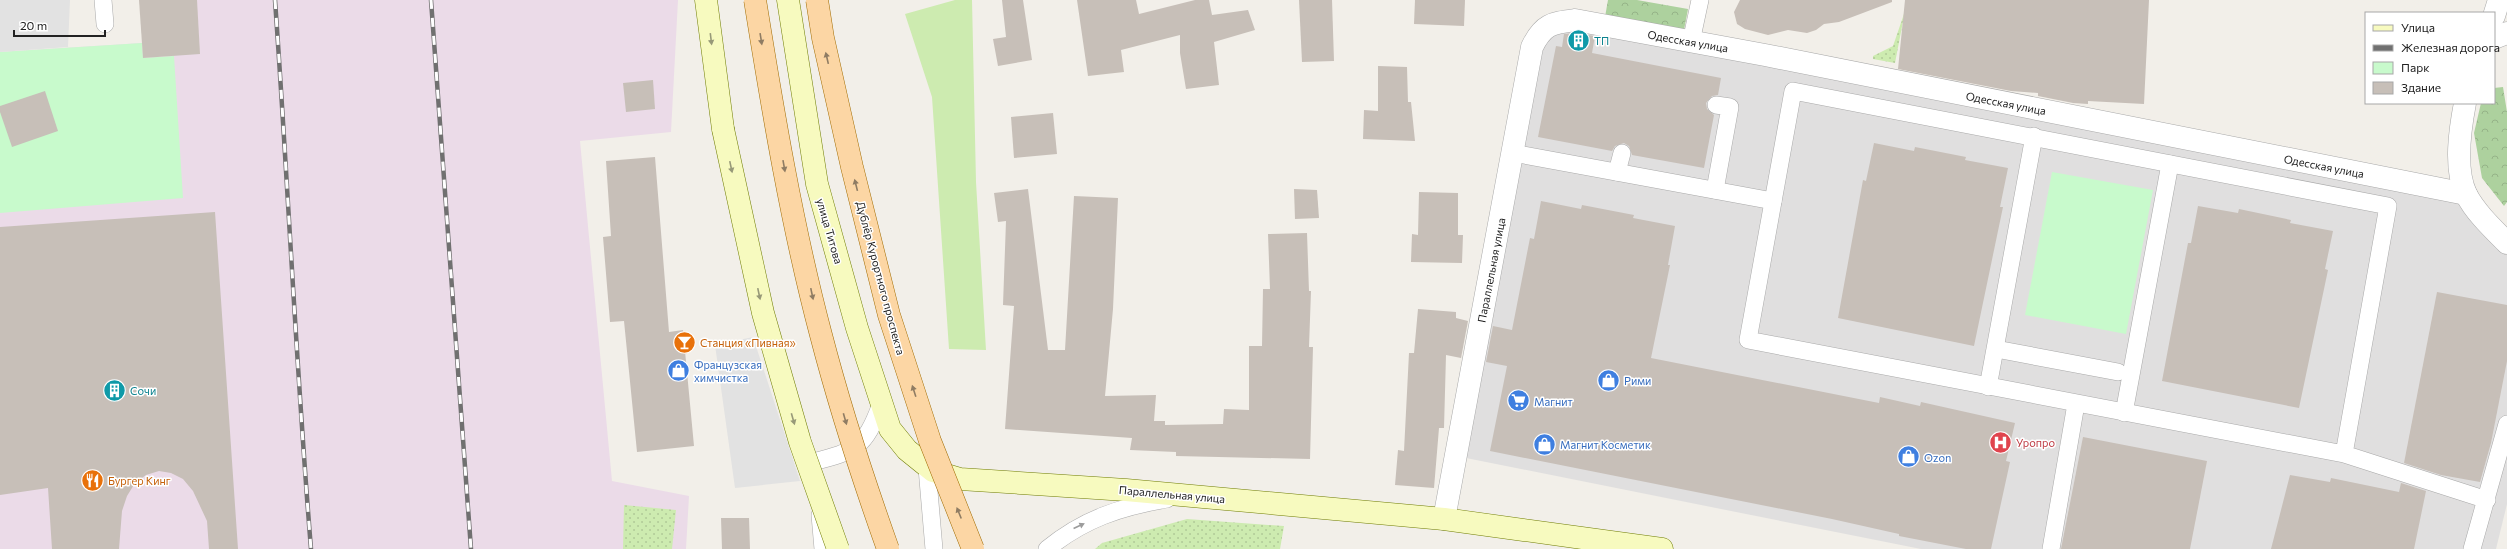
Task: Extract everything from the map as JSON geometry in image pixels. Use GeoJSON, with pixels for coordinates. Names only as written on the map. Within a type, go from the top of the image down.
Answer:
{"type":"FeatureCollection","features":[{"type":"Feature","properties":{"kind":"main road"},"geometry":{"type":"LineString","coordinates":[[706,0],[723,128],[763,314],[800,442],[838,549]]}},
{"type":"Feature","properties":{"kind":"main road"},"geometry":{"type":"LineString","coordinates":[[755,0],[788,185],[821,335],[858,463],[888,549]]}},
{"type":"Feature","properties":{"kind":"main road","name":"улица Титова"},"geometry":{"type":"LineString","coordinates":[[788,0],[817,184],[881,404],[890,429],[907,450]]}},
{"type":"Feature","properties":{"kind":"main road","name":"Дублёр Курортного проспекта"},"geometry":{"type":"LineString","coordinates":[[817,0],[823,38],[852,167],[889,315],[930,441],[973,549]]}},
{"type":"Feature","properties":{"kind":"main road","name":"Параллельная улица"},"geometry":{"type":"LineString","coordinates":[[907,450],[927,468],[960,480],[1186,495],[1444,519],[1662,549]]}},
{"type":"Feature","properties":{"kind":"street"},"geometry":{"type":"LineString","coordinates":[[2495,13],[2499,0]]}},
{"type":"Feature","properties":{"kind":"street","name":"Одесская улица"},"geometry":{"type":"LineString","coordinates":[[1547,26],[1575,20],[2466,194]]}},
{"type":"Feature","properties":{"kind":"street","name":"Параллельная улица"},"geometry":{"type":"LineString","coordinates":[[1444,519],[1532,47],[1538,34],[1547,26]]}},
{"type":"Feature","properties":{"kind":"street"},"geometry":{"type":"LineString","coordinates":[[2495,38],[2507,32]]}},
{"type":"Feature","properties":{"kind":"street"},"geometry":{"type":"LineString","coordinates":[[2465,104],[2459,136],[2461,169],[2466,194],[2489,225],[2507,244]]}},
{"type":"Feature","properties":{"kind":"lane"},"geometry":{"type":"LineString","coordinates":[[103,0],[104,24]]}},
{"type":"Feature","properties":{"kind":"lane"},"geometry":{"type":"LineString","coordinates":[[1691,42],[1700,0]]}},
{"type":"Feature","properties":{"kind":"lane"},"geometry":{"type":"LineString","coordinates":[[2344,454],[2388,206],[2034,136],[1793,91],[1748,340],[2076,404],[2344,454],[2487,500]]}},
{"type":"Feature","properties":{"kind":"lane"},"geometry":{"type":"LineString","coordinates":[[1715,190],[1730,107],[1716,105]]}},
{"type":"Feature","properties":{"kind":"lane"},"geometry":{"type":"LineString","coordinates":[[1988,387],[2034,136]]}},
{"type":"Feature","properties":{"kind":"lane"},"geometry":{"type":"LineString","coordinates":[[1513,153],[1773,201]]}},
{"type":"Feature","properties":{"kind":"lane"},"geometry":{"type":"LineString","coordinates":[[1618,172],[1622,153]]}},
{"type":"Feature","properties":{"kind":"lane"},"geometry":{"type":"LineString","coordinates":[[2124,413],[2170,164]]}},
{"type":"Feature","properties":{"kind":"lane"},"geometry":{"type":"LineString","coordinates":[[1996,349],[2118,372]]}},
{"type":"Feature","properties":{"kind":"lane"},"geometry":{"type":"LineString","coordinates":[[823,549],[819,491],[809,462],[838,455],[853,448],[867,436],[881,404]]}},
{"type":"Feature","properties":{"kind":"lane"},"geometry":{"type":"LineString","coordinates":[[2051,549],[2076,404]]}},
{"type":"Feature","properties":{"kind":"lane"},"geometry":{"type":"LineString","coordinates":[[2472,549],[2487,500],[2507,424]]}},
{"type":"Feature","properties":{"kind":"lane"},"geometry":{"type":"LineString","coordinates":[[927,468],[934,549]]}},
{"type":"Feature","properties":{"kind":"lane"},"geometry":{"type":"LineString","coordinates":[[1047,549],[1070,530],[1093,519],[1145,502],[1186,495]]}},
{"type":"Feature","properties":{"kind":"shaded area"},"geometry":{"type":"Polygon","coordinates":[[[0,0],[70,0],[68,47],[0,52],[0,0]]]}},
{"type":"Feature","properties":{"kind":"shaded area"},"geometry":{"type":"Polygon","coordinates":[[[170,0],[678,0],[671,132],[580,141],[612,481],[689,496],[686,549],[0,549],[0,52],[142,43],[143,58],[173,56],[170,0]]]}},
{"type":"Feature","properties":{"kind":"shaded area"},"geometry":{"type":"Polygon","coordinates":[[[1568,27],[2451,198],[2479,222],[2507,251],[2507,504],[2496,549],[1921,549],[1466,458],[1535,64],[1549,32],[1568,27]]]}},
{"type":"Feature","properties":{"kind":"shaded area"},"geometry":{"type":"Polygon","coordinates":[[[753,337],[800,481],[735,488],[715,345],[753,337]]]}},
{"type":"Feature","properties":{"kind":"green space"},"geometry":{"type":"Polygon","coordinates":[[[955,0],[972,0],[976,182],[986,350],[949,349],[932,97],[905,14],[955,0]]]}},
{"type":"Feature","properties":{"kind":"green space"},"geometry":{"type":"Polygon","coordinates":[[[1608,0],[1637,0],[1688,9],[1684,30],[1605,17],[1608,0]]]}},
{"type":"Feature","properties":{"kind":"green space"},"geometry":{"type":"Polygon","coordinates":[[[1905,11],[1895,63],[1873,59],[1873,56],[1893,46],[1905,11]]]}},
{"type":"Feature","properties":{"kind":"green space"},"geometry":{"type":"Polygon","coordinates":[[[142,43],[143,58],[174,56],[183,198],[0,213],[0,52],[142,43]]]}},
{"type":"Feature","properties":{"kind":"green space"},"geometry":{"type":"Polygon","coordinates":[[[2503,87],[2507,112],[2507,202],[2504,206],[2482,178],[2474,133],[2481,104],[2495,104],[2495,88],[2503,87]]]}},
{"type":"Feature","properties":{"kind":"green space"},"geometry":{"type":"Polygon","coordinates":[[[2052,172],[2153,190],[2126,334],[2025,315],[2052,172]]]}},
{"type":"Feature","properties":{"kind":"green space"},"geometry":{"type":"Polygon","coordinates":[[[624,505],[676,510],[672,549],[623,549],[624,505]]]}},
{"type":"Feature","properties":{"kind":"green space"},"geometry":{"type":"Polygon","coordinates":[[[1187,519],[1284,526],[1280,549],[1095,549],[1102,543],[1187,519]]]}},
{"type":"Feature","properties":{"kind":"building"},"geometry":{"type":"Polygon","coordinates":[[[139,0],[197,0],[200,54],[143,58],[139,0]]]}},
{"type":"Feature","properties":{"kind":"building"},"geometry":{"type":"Polygon","coordinates":[[[1002,0],[1023,0],[1032,60],[998,66],[993,39],[1006,37],[1002,0]]]}},
{"type":"Feature","properties":{"kind":"building"},"geometry":{"type":"Polygon","coordinates":[[[1077,0],[1136,0],[1139,14],[1195,0],[1209,0],[1212,15],[1248,10],[1255,30],[1214,42],[1219,85],[1186,89],[1180,53],[1180,35],[1121,50],[1124,72],[1088,76],[1077,0]]]}},
{"type":"Feature","properties":{"kind":"building"},"geometry":{"type":"Polygon","coordinates":[[[1299,0],[1332,0],[1334,61],[1302,62],[1299,0]]]}},
{"type":"Feature","properties":{"kind":"building"},"geometry":{"type":"Polygon","coordinates":[[[1415,0],[1465,0],[1464,26],[1414,24],[1415,0]]]}},
{"type":"Feature","properties":{"kind":"building"},"geometry":{"type":"Polygon","coordinates":[[[1740,0],[1892,0],[1892,2],[1839,22],[1824,24],[1816,30],[1807,33],[1788,30],[1768,35],[1745,29],[1737,24],[1734,12],[1740,0]]]}},
{"type":"Feature","properties":{"kind":"building"},"geometry":{"type":"Polygon","coordinates":[[[1905,0],[2149,0],[2144,104],[2088,101],[2088,104],[2073,103],[2038,96],[2038,93],[2011,91],[1898,69],[1905,0]]]}},
{"type":"Feature","properties":{"kind":"building"},"geometry":{"type":"Polygon","coordinates":[[[1575,33],[1595,36],[1592,53],[1721,78],[1718,95],[1712,96],[1706,103],[1707,109],[1714,115],[1704,168],[1632,155],[1629,146],[1624,143],[1615,146],[1612,151],[1538,137],[1556,46],[1562,47],[1564,34],[1575,33]]]}},
{"type":"Feature","properties":{"kind":"building"},"geometry":{"type":"Polygon","coordinates":[[[1378,66],[1407,67],[1408,102],[1411,102],[1415,141],[1363,139],[1364,110],[1378,111],[1378,66]]]}},
{"type":"Feature","properties":{"kind":"building"},"geometry":{"type":"Polygon","coordinates":[[[653,80],[655,109],[626,112],[623,83],[653,80]]]}},
{"type":"Feature","properties":{"kind":"building"},"geometry":{"type":"Polygon","coordinates":[[[45,91],[58,131],[12,147],[0,112],[0,106],[45,91]]]}},
{"type":"Feature","properties":{"kind":"building"},"geometry":{"type":"Polygon","coordinates":[[[1053,113],[1057,154],[1014,158],[1011,117],[1053,113]]]}},
{"type":"Feature","properties":{"kind":"building"},"geometry":{"type":"Polygon","coordinates":[[[1874,143],[1914,151],[1915,147],[1966,157],[1965,160],[2008,168],[2000,207],[2003,207],[1974,346],[1838,318],[1863,180],[1866,181],[1874,143]]]}},
{"type":"Feature","properties":{"kind":"building"},"geometry":{"type":"Polygon","coordinates":[[[655,157],[669,332],[683,330],[694,446],[637,452],[624,321],[610,322],[603,237],[611,236],[606,161],[655,157]]]}},
{"type":"Feature","properties":{"kind":"building"},"geometry":{"type":"Polygon","coordinates":[[[1028,189],[1048,350],[1065,350],[1074,196],[1118,198],[1113,309],[1105,396],[1156,395],[1154,421],[1165,421],[1165,425],[1223,424],[1224,409],[1249,410],[1249,346],[1262,346],[1263,289],[1270,289],[1268,234],[1307,233],[1309,291],[1311,291],[1309,347],[1313,347],[1310,459],[1176,456],[1176,452],[1130,450],[1132,438],[1005,429],[1014,306],[1003,305],[1006,221],[998,222],[994,193],[1028,189]]]}},
{"type":"Feature","properties":{"kind":"building"},"geometry":{"type":"Polygon","coordinates":[[[1294,189],[1317,190],[1319,218],[1295,219],[1294,189]]]}},
{"type":"Feature","properties":{"kind":"building"},"geometry":{"type":"Polygon","coordinates":[[[1419,192],[1458,193],[1458,235],[1463,235],[1462,263],[1411,262],[1412,234],[1418,235],[1419,192]]]}},
{"type":"Feature","properties":{"kind":"building"},"geometry":{"type":"Polygon","coordinates":[[[1541,201],[1581,209],[1582,205],[1634,215],[1633,218],[1675,226],[1668,265],[1670,265],[1651,358],[1879,403],[1880,397],[1920,406],[1921,402],[2015,423],[2006,461],[2010,462],[1991,549],[1966,549],[1899,536],[1899,534],[1832,519],[1490,451],[1507,366],[1486,362],[1493,326],[1512,330],[1530,238],[1534,239],[1541,201]]]}},
{"type":"Feature","properties":{"kind":"building"},"geometry":{"type":"Polygon","coordinates":[[[2198,206],[2238,213],[2239,209],[2291,220],[2290,223],[2333,231],[2325,269],[2328,270],[2299,408],[2162,381],[2188,243],[2191,243],[2198,206]]]}},
{"type":"Feature","properties":{"kind":"building","name":"Сочи"},"geometry":{"type":"Polygon","coordinates":[[[215,212],[238,549],[209,549],[207,521],[193,491],[183,479],[171,473],[159,471],[146,475],[135,483],[127,496],[122,511],[119,549],[52,549],[48,488],[0,495],[0,227],[215,212]]]}},
{"type":"Feature","properties":{"kind":"building"},"geometry":{"type":"Polygon","coordinates":[[[2437,292],[2507,305],[2507,361],[2491,443],[2480,482],[2441,475],[2404,463],[2437,292]]]}},
{"type":"Feature","properties":{"kind":"building"},"geometry":{"type":"Polygon","coordinates":[[[1418,309],[1456,312],[1456,318],[1468,321],[1461,358],[1446,355],[1444,428],[1439,428],[1434,488],[1395,485],[1398,450],[1404,451],[1409,353],[1414,353],[1418,309]]]}},
{"type":"Feature","properties":{"kind":"building"},"geometry":{"type":"Polygon","coordinates":[[[2083,437],[2207,461],[2190,549],[2061,549],[2083,437]]]}},
{"type":"Feature","properties":{"kind":"building"},"geometry":{"type":"Polygon","coordinates":[[[2290,475],[2330,482],[2331,478],[2399,492],[2401,483],[2426,491],[2414,549],[2271,549],[2290,475]]]}},
{"type":"Feature","properties":{"kind":"building"},"geometry":{"type":"Polygon","coordinates":[[[721,518],[749,518],[750,549],[722,549],[721,518]]]}},
{"type":"Feature","properties":{"kind":"railway"},"geometry":{"type":"LineString","coordinates":[[275,0],[311,549]]}},
{"type":"Feature","properties":{"kind":"railway"},"geometry":{"type":"LineString","coordinates":[[431,0],[471,549]]}},
{"type":"Feature","properties":{"kind":"place","name":"ТП"},"geometry":{"type":"Point","coordinates":[1579,40]}},
{"type":"Feature","properties":{"kind":"place","name":"Станция «Пивная»"},"geometry":{"type":"Point","coordinates":[684,342]}},
{"type":"Feature","properties":{"kind":"place","name":"Французская химчистка"},"geometry":{"type":"Point","coordinates":[678,370]}},
{"type":"Feature","properties":{"kind":"place","name":"Рими"},"geometry":{"type":"Point","coordinates":[1609,380]}},
{"type":"Feature","properties":{"kind":"place","name":"Сочи"},"geometry":{"type":"Point","coordinates":[114,390]}},
{"type":"Feature","properties":{"kind":"place","name":"Магнит"},"geometry":{"type":"Point","coordinates":[1519,401]}},
{"type":"Feature","properties":{"kind":"place","name":"Уропро"},"geometry":{"type":"Point","coordinates":[2000,442]}},
{"type":"Feature","properties":{"kind":"place","name":"Магнит Косметик"},"geometry":{"type":"Point","coordinates":[1545,444]}},
{"type":"Feature","properties":{"kind":"place","name":"Ozon"},"geometry":{"type":"Point","coordinates":[1909,457]}},
{"type":"Feature","properties":{"kind":"place","name":"Бургер Кинг"},"geometry":{"type":"Point","coordinates":[92,480]}}]}
